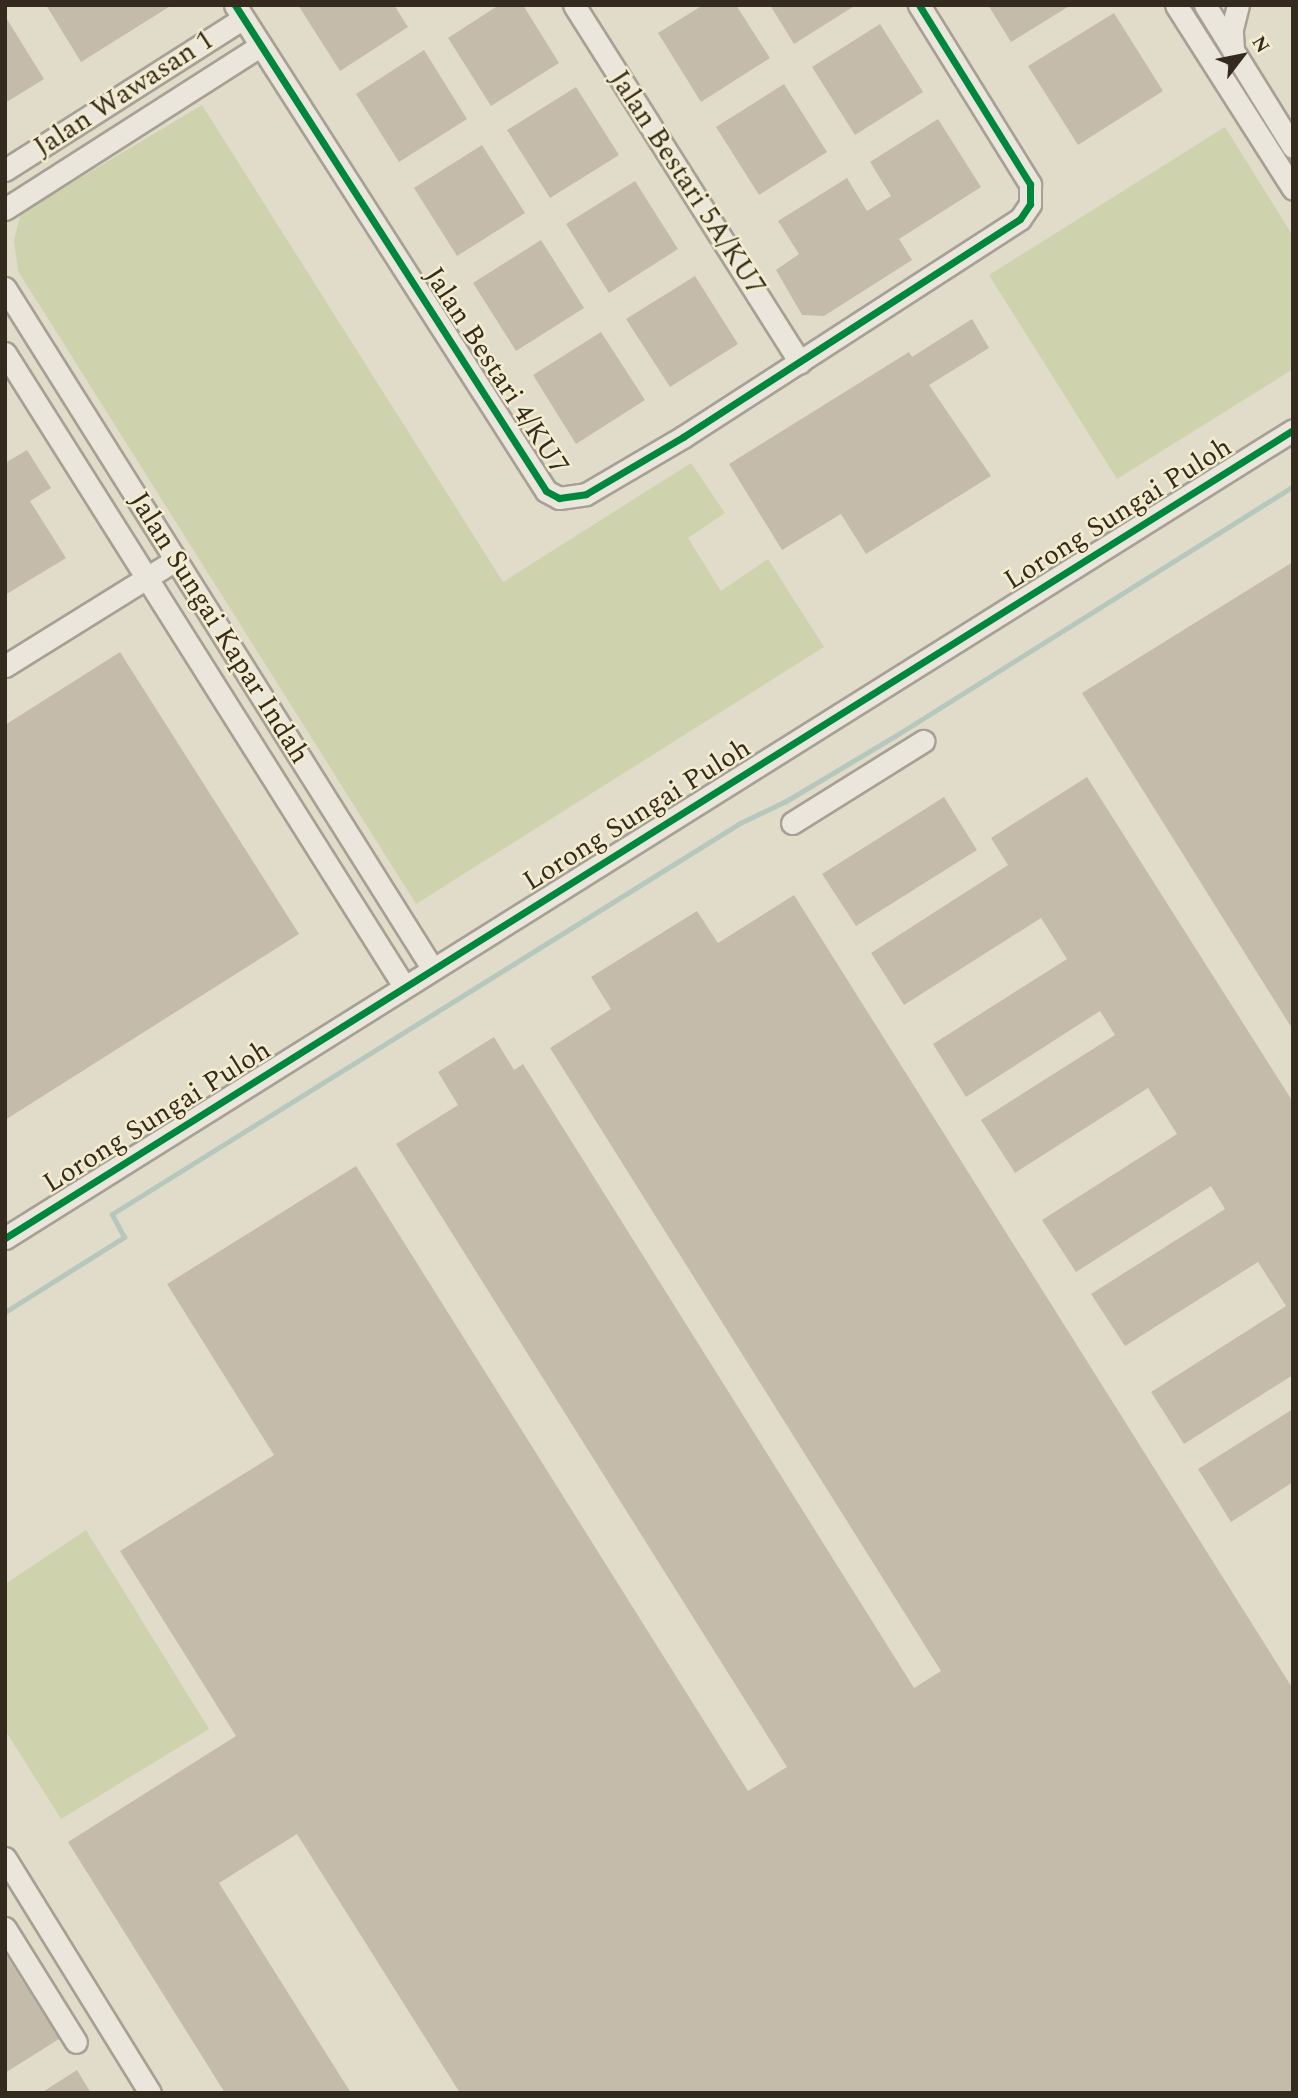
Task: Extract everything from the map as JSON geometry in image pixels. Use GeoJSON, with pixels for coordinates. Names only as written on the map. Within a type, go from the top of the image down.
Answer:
{"type":"FeatureCollection","features":[{"type":"Feature","properties":{"kind":"street","name":"Jalan Bestari 5A/KU7"},"geometry":{"type":"LineString","coordinates":[[574,5],[800,362]]}},
{"type":"Feature","properties":{"kind":"street","name":"Jalan Bestari 4/KU7"},"geometry":{"type":"LineString","coordinates":[[239,12],[546,491],[559,498],[586,494],[800,362],[1020,219],[1030,204],[1030,184],[919,5]]}},
{"type":"Feature","properties":{"kind":"street"},"geometry":{"type":"LineString","coordinates":[[1176,5],[1293,189]]}},
{"type":"Feature","properties":{"kind":"street"},"geometry":{"type":"LineString","coordinates":[[1233,55],[1232,29],[1238,5]]}},
{"type":"Feature","properties":{"kind":"street"},"geometry":{"type":"LineString","coordinates":[[1190,27],[1212,8],[1233,55],[1293,147]]}},
{"type":"Feature","properties":{"kind":"street","name":"Jalan Wawasan 1"},"geometry":{"type":"LineString","coordinates":[[5,170],[239,12]]}},
{"type":"Feature","properties":{"kind":"street"},"geometry":{"type":"LineString","coordinates":[[5,209],[260,46]]}},
{"type":"Feature","properties":{"kind":"street","name":"Jalan Sungai Kapar Indah"},"geometry":{"type":"LineString","coordinates":[[5,288],[432,968]]}},
{"type":"Feature","properties":{"kind":"street","name":"Jalan Sungai Kapar Indah"},"geometry":{"type":"LineString","coordinates":[[5,353],[404,986]]}},
{"type":"Feature","properties":{"kind":"street","name":"Lorong Sungai Puloh"},"geometry":{"type":"LineString","coordinates":[[5,1238],[1293,430]]}},
{"type":"Feature","properties":{"kind":"street"},"geometry":{"type":"LineString","coordinates":[[5,666],[175,560]]}},
{"type":"Feature","properties":{"kind":"street"},"geometry":{"type":"LineString","coordinates":[[792,822],[923,741]]}},
{"type":"Feature","properties":{"kind":"street"},"geometry":{"type":"LineString","coordinates":[[5,1858],[150,2093]]}},
{"type":"Feature","properties":{"kind":"street"},"geometry":{"type":"LineString","coordinates":[[5,1928],[76,2042]]}},
{"type":"Feature","properties":{"kind":"green space"},"geometry":{"type":"Polygon","coordinates":[[[202,105],[503,582],[691,463],[725,513],[688,538],[721,591],[768,559],[824,647],[416,904],[18,271],[14,240],[21,213],[202,105]]]}},
{"type":"Feature","properties":{"kind":"green space"},"geometry":{"type":"Polygon","coordinates":[[[1225,127],[1293,236],[1293,369],[1117,479],[989,275],[1225,127]]]}},
{"type":"Feature","properties":{"kind":"green space"},"geometry":{"type":"Polygon","coordinates":[[[86,1530],[209,1729],[61,1819],[5,1730],[5,1584],[86,1530]]]}},
{"type":"Feature","properties":{"kind":"building"},"geometry":{"type":"Polygon","coordinates":[[[46,5],[172,5],[81,62],[46,5]]]}},
{"type":"Feature","properties":{"kind":"building"},"geometry":{"type":"Polygon","coordinates":[[[298,5],[394,5],[408,27],[340,71],[298,5]]]}},
{"type":"Feature","properties":{"kind":"building"},"geometry":{"type":"Polygon","coordinates":[[[499,5],[523,5],[559,63],[491,106],[448,38],[499,5]]]}},
{"type":"Feature","properties":{"kind":"building"},"geometry":{"type":"Polygon","coordinates":[[[703,5],[736,5],[770,58],[701,102],[658,33],[703,5]]]}},
{"type":"Feature","properties":{"kind":"building"},"geometry":{"type":"Polygon","coordinates":[[[770,5],[856,5],[794,44],[770,5]]]}},
{"type":"Feature","properties":{"kind":"building"},"geometry":{"type":"Polygon","coordinates":[[[988,5],[1071,5],[1011,42],[988,5]]]}},
{"type":"Feature","properties":{"kind":"building"},"geometry":{"type":"Polygon","coordinates":[[[1114,13],[1163,91],[1078,145],[1028,66],[1114,13]]]}},
{"type":"Feature","properties":{"kind":"building"},"geometry":{"type":"Polygon","coordinates":[[[5,16],[44,79],[5,103],[5,16]]]}},
{"type":"Feature","properties":{"kind":"building"},"geometry":{"type":"Polygon","coordinates":[[[880,24],[923,92],[855,135],[812,67],[880,24]]]}},
{"type":"Feature","properties":{"kind":"building"},"geometry":{"type":"Polygon","coordinates":[[[424,50],[467,119],[399,162],[356,94],[424,50]]]}},
{"type":"Feature","properties":{"kind":"building"},"geometry":{"type":"Polygon","coordinates":[[[784,84],[827,152],[759,195],[716,127],[784,84]]]}},
{"type":"Feature","properties":{"kind":"building"},"geometry":{"type":"Polygon","coordinates":[[[576,87],[619,155],[550,198],[507,130],[576,87]]]}},
{"type":"Feature","properties":{"kind":"building"},"geometry":{"type":"Polygon","coordinates":[[[938,119],[981,187],[899,239],[912,260],[824,316],[802,315],[776,270],[799,254],[778,221],[847,178],[867,211],[891,196],[870,162],[938,119]]]}},
{"type":"Feature","properties":{"kind":"building"},"geometry":{"type":"Polygon","coordinates":[[[482,145],[525,213],[457,256],[414,188],[482,145]]]}},
{"type":"Feature","properties":{"kind":"building"},"geometry":{"type":"Polygon","coordinates":[[[635,181],[678,249],[609,293],[566,224],[635,181]]]}},
{"type":"Feature","properties":{"kind":"building"},"geometry":{"type":"Polygon","coordinates":[[[541,240],[584,308],[516,351],[473,283],[541,240]]]}},
{"type":"Feature","properties":{"kind":"building"},"geometry":{"type":"Polygon","coordinates":[[[695,276],[738,344],[670,387],[626,319],[695,276]]]}},
{"type":"Feature","properties":{"kind":"building"},"geometry":{"type":"Polygon","coordinates":[[[972,319],[989,348],[929,385],[991,476],[866,554],[841,514],[782,550],[729,464],[909,352],[912,357],[972,319]]]}},
{"type":"Feature","properties":{"kind":"building"},"geometry":{"type":"Polygon","coordinates":[[[601,332],[645,400],[576,444],[533,375],[601,332]]]}},
{"type":"Feature","properties":{"kind":"building"},"geometry":{"type":"Polygon","coordinates":[[[27,450],[51,488],[30,501],[66,558],[5,595],[5,463],[27,450]]]}},
{"type":"Feature","properties":{"kind":"building"},"geometry":{"type":"Polygon","coordinates":[[[1293,562],[1293,1030],[1082,693],[1293,562]]]}},
{"type":"Feature","properties":{"kind":"building"},"geometry":{"type":"Polygon","coordinates":[[[120,652],[299,934],[5,1120],[5,725],[120,652]]]}},
{"type":"Feature","properties":{"kind":"building"},"geometry":{"type":"Polygon","coordinates":[[[1087,777],[1293,1102],[1293,1375],[1184,1444],[1151,1392],[1286,1306],[1258,1262],[1125,1346],[1091,1294],[1225,1209],[1211,1186],[1076,1272],[1042,1220],[1177,1134],[1148,1088],[1015,1173],[981,1120],[1115,1035],[1100,1011],[966,1097],[933,1044],[1067,959],[1041,918],[904,1005],[871,953],[1008,865],[991,838],[1087,777]]]}},
{"type":"Feature","properties":{"kind":"building"},"geometry":{"type":"Polygon","coordinates":[[[944,797],[977,850],[856,926],[822,874],[944,797]]]}},
{"type":"Feature","properties":{"kind":"building"},"geometry":{"type":"Polygon","coordinates":[[[794,895],[1293,1689],[1293,2093],[460,2093],[297,1834],[219,1883],[351,2093],[225,2093],[68,1842],[236,1736],[120,1551],[274,1455],[167,1284],[356,1166],[748,1791],[787,1767],[396,1144],[458,1105],[438,1072],[494,1037],[514,1070],[523,1064],[914,1688],[941,1671],[550,1048],[611,1009],[591,977],[697,911],[718,943],[794,895]]]}},
{"type":"Feature","properties":{"kind":"building"},"geometry":{"type":"Polygon","coordinates":[[[1293,1409],[1293,1482],[1231,1522],[1198,1469],[1293,1409]]]}},
{"type":"Feature","properties":{"kind":"building"},"geometry":{"type":"Polygon","coordinates":[[[5,1953],[59,2039],[5,2073],[5,1953]]]}},
{"type":"Feature","properties":{"kind":"building"},"geometry":{"type":"Polygon","coordinates":[[[77,2070],[91,2093],[41,2093],[77,2070]]]}},
{"type":"Feature","properties":{"kind":"waterway"},"geometry":{"type":"LineString","coordinates":[[5,1312],[124,1237],[112,1214],[740,823],[786,801],[895,736],[1293,486]]}},
{"type":"Feature","properties":{"kind":"cycle path"},"geometry":{"type":"LineString","coordinates":[[235,5],[546,491],[559,498],[586,494],[683,437],[1020,219],[1030,204],[1030,184],[919,5]]}},
{"type":"Feature","properties":{"kind":"cycle path"},"geometry":{"type":"LineString","coordinates":[[5,1238],[1293,430]]}}]}
